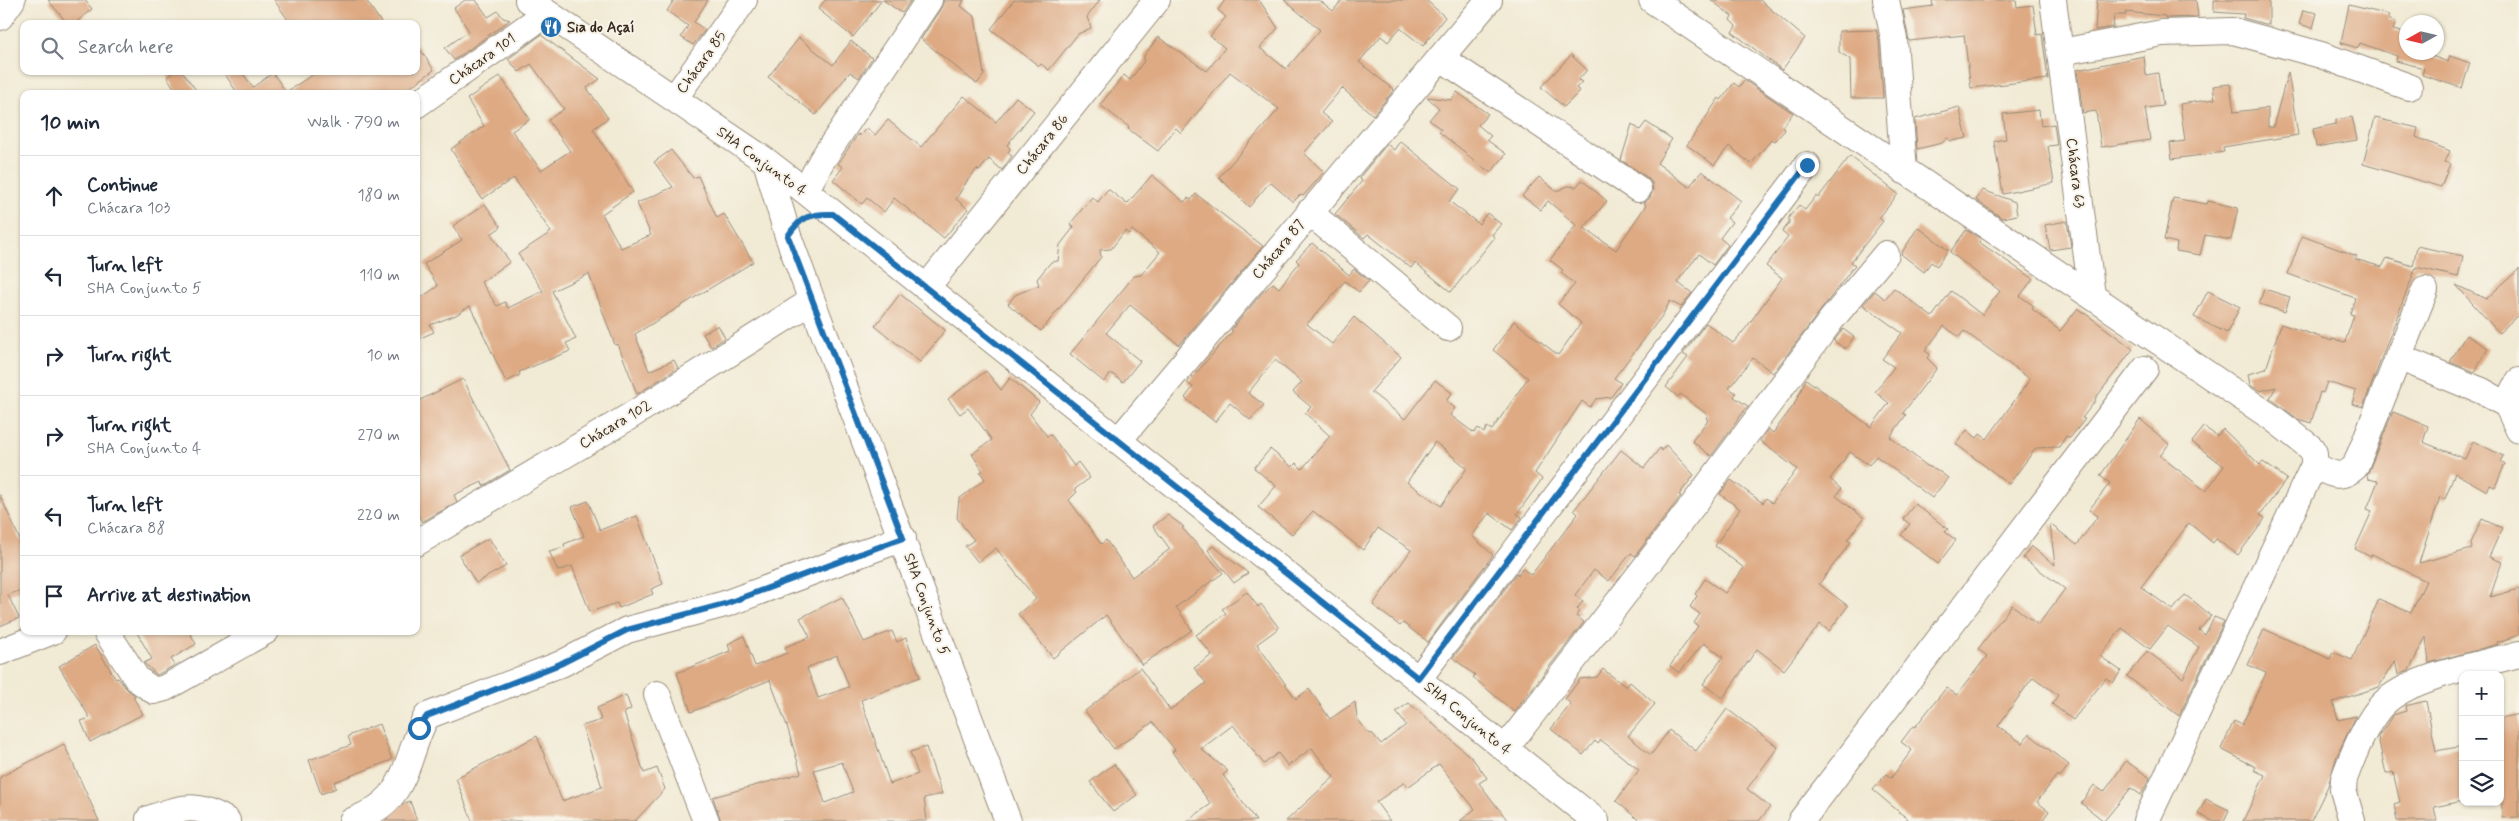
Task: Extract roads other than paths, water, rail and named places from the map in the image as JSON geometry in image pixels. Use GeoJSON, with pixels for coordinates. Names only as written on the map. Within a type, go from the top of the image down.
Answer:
{"type":"FeatureCollection","features":[{"type":"Feature","properties":{"kind":"street"},"geometry":{"type":"LineString","coordinates":[[0,17],[12,0]]}},
{"type":"Feature","properties":{"kind":"street","name":"Chácara 85"},"geometry":{"type":"LineString","coordinates":[[674,99],[744,0]]}},
{"type":"Feature","properties":{"kind":"street"},"geometry":{"type":"LineString","coordinates":[[805,191],[822,160],[929,0]]}},
{"type":"Feature","properties":{"kind":"street","name":"Chácara 86"},"geometry":{"type":"LineString","coordinates":[[926,288],[1157,0]]}},
{"type":"Feature","properties":{"kind":"street","name":"Chácara 87"},"geometry":{"type":"LineString","coordinates":[[1118,441],[1489,0]]}},
{"type":"Feature","properties":{"kind":"street"},"geometry":{"type":"LineString","coordinates":[[1652,0],[1904,171],[2092,294],[2274,419],[2311,448],[2314,453],[2314,465],[2146,821]]}},
{"type":"Feature","properties":{"kind":"street"},"geometry":{"type":"LineString","coordinates":[[1886,0],[1894,39],[1904,171]]}},
{"type":"Feature","properties":{"kind":"street","name":"Chácara 63"},"geometry":{"type":"LineString","coordinates":[[2052,0],[2061,52],[2092,294]]}},
{"type":"Feature","properties":{"kind":"street","name":"SHA Conjunto 4"},"geometry":{"type":"LineString","coordinates":[[538,7],[766,162],[805,191],[1596,821]]}},
{"type":"Feature","properties":{"kind":"street","name":"Chácara 101"},"geometry":{"type":"LineString","coordinates":[[420,102],[538,7]]}},
{"type":"Feature","properties":{"kind":"street"},"geometry":{"type":"LineString","coordinates":[[2061,52],[2162,33],[2233,31],[2321,55],[2409,87]]}},
{"type":"Feature","properties":{"kind":"street"},"geometry":{"type":"LineString","coordinates":[[1441,58],[1638,189]]}},
{"type":"Feature","properties":{"kind":"street","name":"SHA Conjunto 5"},"geometry":{"type":"LineString","coordinates":[[766,162],[788,236],[1008,821]]}},
{"type":"Feature","properties":{"kind":"street"},"geometry":{"type":"LineString","coordinates":[[1418,678],[1807,165]]}},
{"type":"Feature","properties":{"kind":"street"},"geometry":{"type":"LineString","coordinates":[[1309,212],[1448,328]]}},
{"type":"Feature","properties":{"kind":"street"},"geometry":{"type":"LineString","coordinates":[[788,236],[804,218],[816,213],[833,214]]}},
{"type":"Feature","properties":{"kind":"street"},"geometry":{"type":"LineString","coordinates":[[1505,748],[1697,500],[1832,319],[1886,254]]}},
{"type":"Feature","properties":{"kind":"street"},"geometry":{"type":"LineString","coordinates":[[2314,465],[2336,476],[2347,474],[2355,467],[2425,290]]}},
{"type":"Feature","properties":{"kind":"street","name":"Chácara 102"},"geometry":{"type":"LineString","coordinates":[[420,541],[627,418],[812,301]]}},
{"type":"Feature","properties":{"kind":"street"},"geometry":{"type":"LineString","coordinates":[[2398,357],[2482,391],[2507,405],[2519,430]]}},
{"type":"Feature","properties":{"kind":"street"},"geometry":{"type":"LineString","coordinates":[[1801,821],[2145,369]]}},
{"type":"Feature","properties":{"kind":"street"},"geometry":{"type":"LineString","coordinates":[[2507,405],[2519,381]]}},
{"type":"Feature","properties":{"kind":"street"},"geometry":{"type":"LineString","coordinates":[[352,821],[375,812],[392,798],[411,756],[419,728],[427,716],[560,664],[627,630],[725,604],[903,538]]}},
{"type":"Feature","properties":{"kind":"street"},"geometry":{"type":"LineString","coordinates":[[0,652],[43,635]]}},
{"type":"Feature","properties":{"kind":"street"},"geometry":{"type":"LineString","coordinates":[[109,635],[138,679],[154,691],[165,688],[259,635]]}},
{"type":"Feature","properties":{"kind":"street"},"geometry":{"type":"LineString","coordinates":[[2352,821],[2343,790],[2344,779],[2372,718],[2382,705],[2411,684],[2519,654]]}},
{"type":"Feature","properties":{"kind":"street"},"geometry":{"type":"LineString","coordinates":[[657,694],[706,821]]}},
{"type":"Feature","properties":{"kind":"street"},"geometry":{"type":"LineString","coordinates":[[149,819],[192,807],[210,810],[227,821]]}},
{"type":"Feature","properties":{"kind":"place","name":"Sia do Açaí"},"geometry":{"type":"Point","coordinates":[551,27]}}]}
